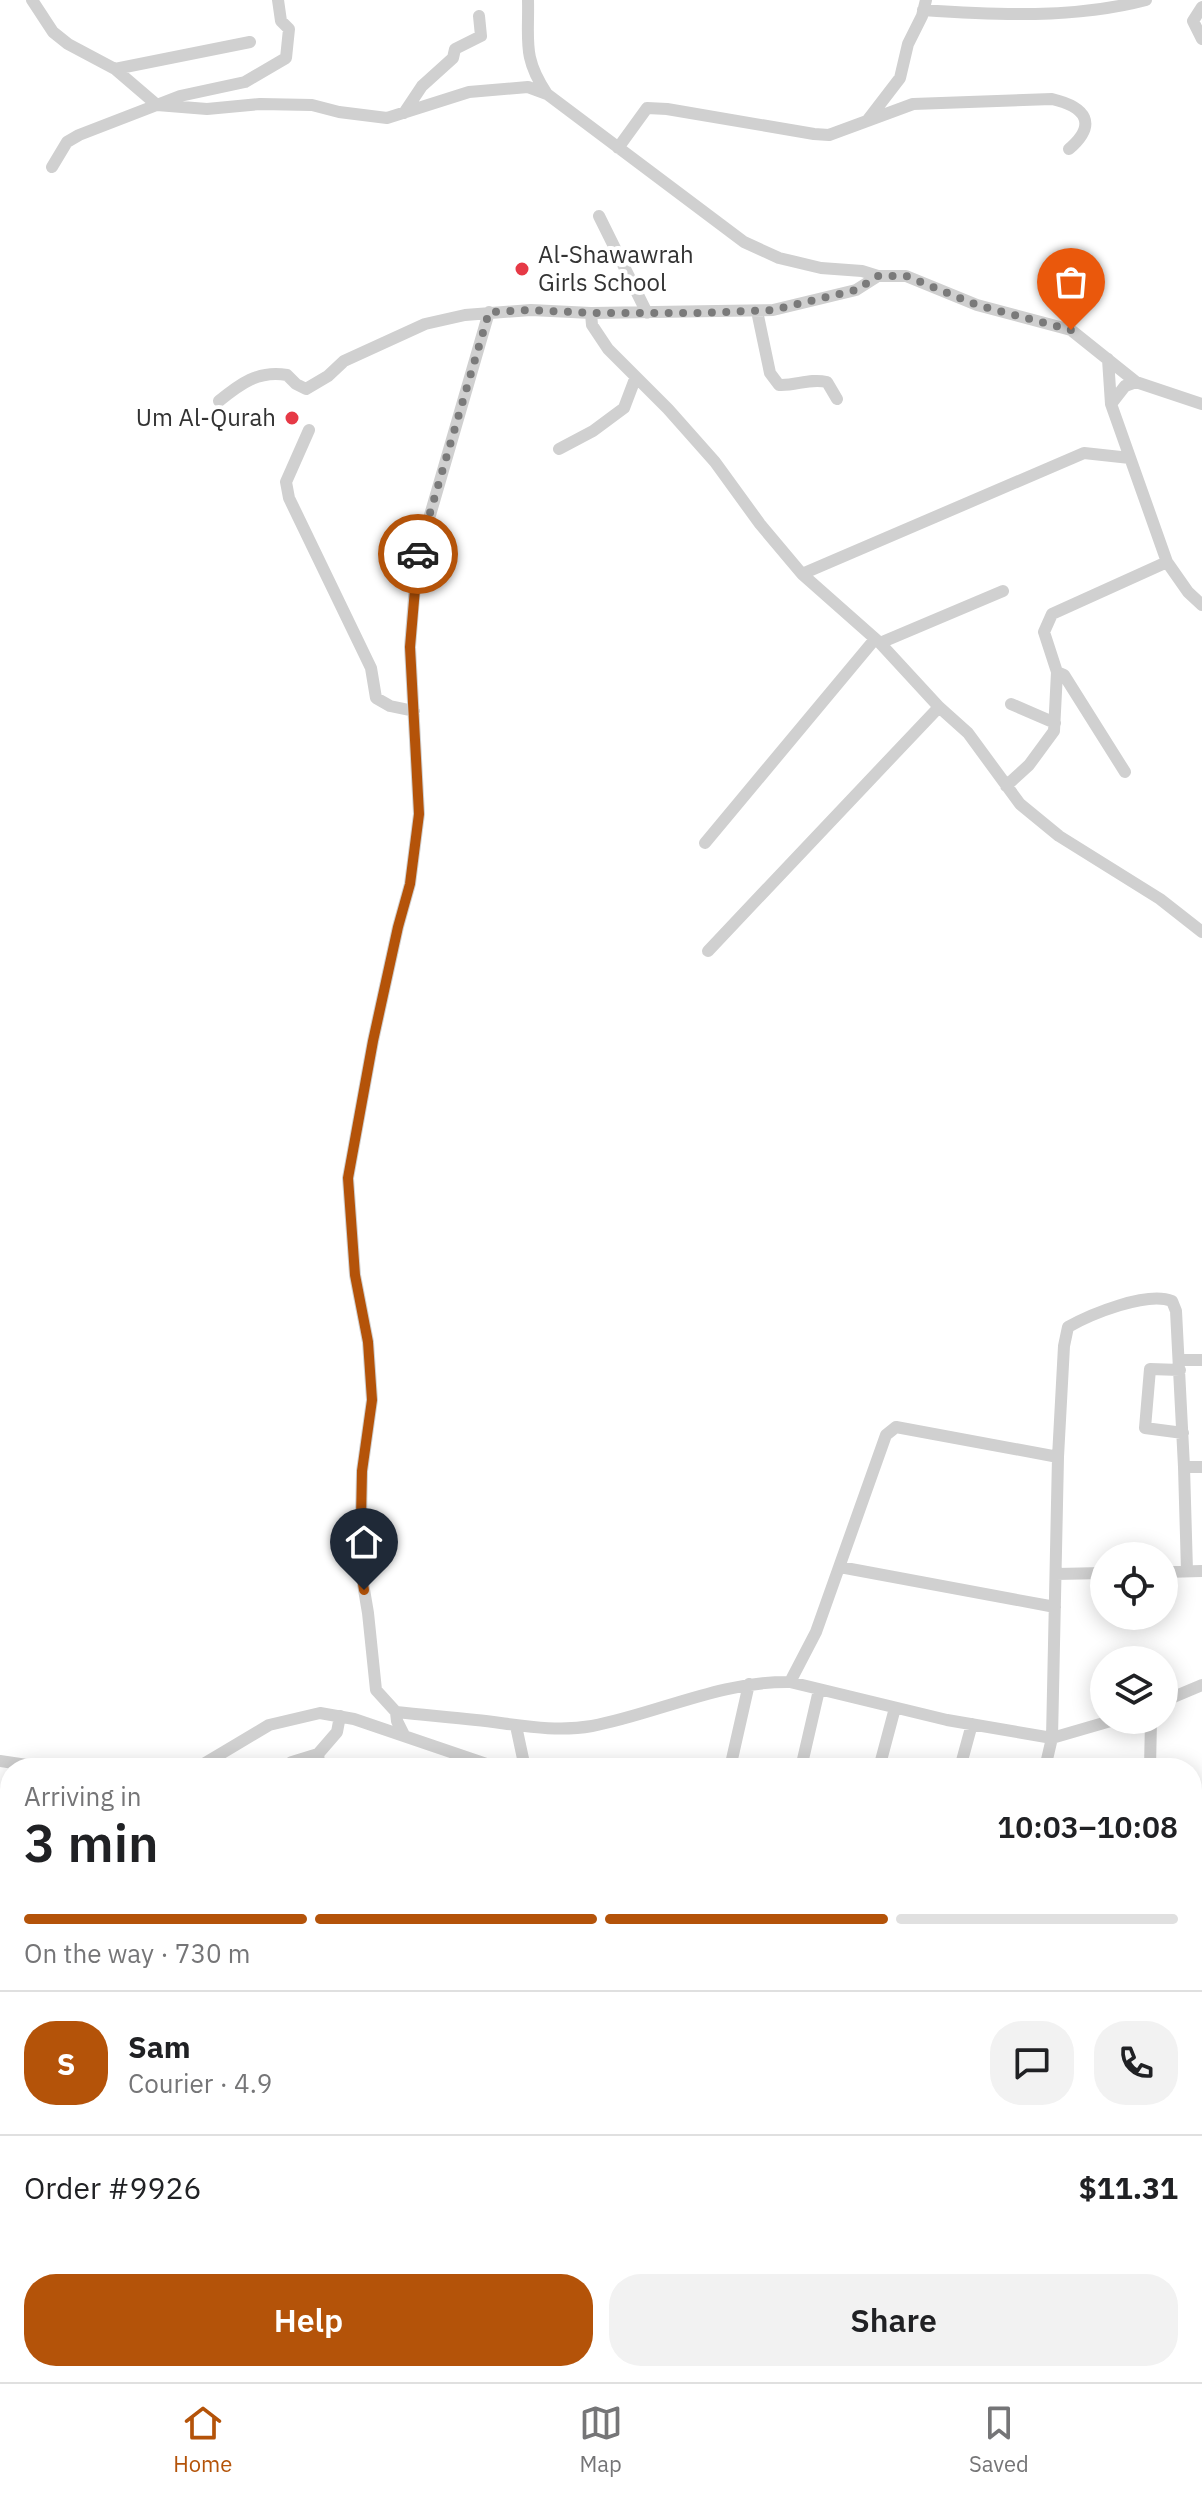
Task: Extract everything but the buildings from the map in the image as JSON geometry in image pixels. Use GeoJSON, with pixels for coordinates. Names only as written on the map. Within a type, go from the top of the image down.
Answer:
{"type":"FeatureCollection","features":[{"type":"Feature","properties":{"kind":"street"},"geometry":{"type":"LineString","coordinates":[[32,0],[53,32],[68,44],[115,69],[157,105],[207,109],[260,104],[312,105],[387,118],[469,92],[528,87],[547,94],[744,242],[821,268],[862,271],[878,276],[906,276],[977,305],[1071,330],[1136,382],[1202,404]]}},
{"type":"Feature","properties":{"kind":"street"},"geometry":{"type":"LineString","coordinates":[[52,167],[67,142],[79,135],[180,96],[245,82],[286,58],[289,29],[281,21],[278,0]]}},
{"type":"Feature","properties":{"kind":"street"},"geometry":{"type":"LineString","coordinates":[[528,0],[527,49],[533,73],[547,94]]}},
{"type":"Feature","properties":{"kind":"street"},"geometry":{"type":"LineString","coordinates":[[867,121],[900,78],[908,44],[925,5],[1045,14],[1146,0]]}},
{"type":"Feature","properties":{"kind":"street"},"geometry":{"type":"LineString","coordinates":[[1202,7],[1193,21],[1202,39]]}},
{"type":"Feature","properties":{"kind":"street"},"geometry":{"type":"LineString","coordinates":[[404,113],[422,86],[453,58],[455,49],[481,36],[479,16]]}},
{"type":"Feature","properties":{"kind":"street"},"geometry":{"type":"LineString","coordinates":[[115,69],[250,42]]}},
{"type":"Feature","properties":{"kind":"street"},"geometry":{"type":"LineString","coordinates":[[618,148],[647,108],[829,135],[913,104],[1052,99],[1078,107],[1083,116],[1086,129],[1083,137],[1069,149]]}},
{"type":"Feature","properties":{"kind":"street"},"geometry":{"type":"LineString","coordinates":[[599,216],[647,313]]}},
{"type":"Feature","properties":{"kind":"street"},"geometry":{"type":"LineString","coordinates":[[219,401],[243,382],[261,374],[287,375],[306,389],[328,376],[344,361],[425,324],[489,312],[531,310],[647,313],[773,310],[856,290],[878,276]]}},
{"type":"Feature","properties":{"kind":"street"},"geometry":{"type":"LineString","coordinates":[[757,311],[764,354],[770,373],[779,385],[790,386],[817,380],[827,382],[837,399]]}},
{"type":"Feature","properties":{"kind":"street"},"geometry":{"type":"LineString","coordinates":[[404,1735],[396,1712],[376,1690],[360,1566],[362,1471],[372,1400],[368,1342],[355,1275],[348,1178],[373,1041],[410,884],[419,814],[410,647],[417,560],[489,312]]}},
{"type":"Feature","properties":{"kind":"street"},"geometry":{"type":"LineString","coordinates":[[591,313],[592,325],[600,337],[635,379],[668,409],[715,462],[760,524],[802,574],[878,641],[939,707],[968,733],[1020,804],[1049,829],[1160,899],[1202,932]]}},
{"type":"Feature","properties":{"kind":"street"},"geometry":{"type":"LineString","coordinates":[[1108,359],[1111,404],[1167,562],[1188,592],[1202,605]]}},
{"type":"Feature","properties":{"kind":"street"},"geometry":{"type":"LineString","coordinates":[[559,449],[593,431],[624,408],[635,379]]}},
{"type":"Feature","properties":{"kind":"street"},"geometry":{"type":"LineString","coordinates":[[1111,404],[1125,386],[1136,382]]}},
{"type":"Feature","properties":{"kind":"street"},"geometry":{"type":"LineString","coordinates":[[309,430],[286,482],[289,498],[371,668],[376,698],[390,706],[414,711]]}},
{"type":"Feature","properties":{"kind":"street"},"geometry":{"type":"LineString","coordinates":[[802,574],[1084,453],[1130,458]]}},
{"type":"Feature","properties":{"kind":"street"},"geometry":{"type":"LineString","coordinates":[[1006,786],[1029,765],[1054,731],[1057,672],[1044,632],[1052,614],[1167,562]]}},
{"type":"Feature","properties":{"kind":"street"},"geometry":{"type":"LineString","coordinates":[[705,843],[878,641],[1003,591]]}},
{"type":"Feature","properties":{"kind":"street"},"geometry":{"type":"LineString","coordinates":[[1057,672],[1064,675],[1125,772]]}},
{"type":"Feature","properties":{"kind":"street"},"geometry":{"type":"LineString","coordinates":[[1011,704],[1055,723]]}},
{"type":"Feature","properties":{"kind":"street"},"geometry":{"type":"LineString","coordinates":[[708,951],[939,707]]}},
{"type":"Feature","properties":{"kind":"street"},"geometry":{"type":"LineString","coordinates":[[1047,1758],[1052,1738],[1058,1457],[1064,1346],[1068,1327],[1115,1307],[1163,1298],[1172,1301],[1176,1311],[1187,1571]]}},
{"type":"Feature","properties":{"kind":"street"},"geometry":{"type":"LineString","coordinates":[[1183,1433],[1145,1428],[1150,1369],[1202,1360]]}},
{"type":"Feature","properties":{"kind":"street"},"geometry":{"type":"LineString","coordinates":[[790,1682],[816,1632],[886,1435],[896,1427],[1058,1457]]}},
{"type":"Feature","properties":{"kind":"street"},"geometry":{"type":"LineString","coordinates":[[1184,1467],[1202,1467]]}},
{"type":"Feature","properties":{"kind":"street"},"geometry":{"type":"LineString","coordinates":[[840,1567],[1055,1607]]}},
{"type":"Feature","properties":{"kind":"street"},"geometry":{"type":"LineString","coordinates":[[1178,1571],[1202,1571]]}},
{"type":"Feature","properties":{"kind":"street"},"geometry":{"type":"LineString","coordinates":[[1056,1574],[1090,1573]]}},
{"type":"Feature","properties":{"kind":"street"},"geometry":{"type":"LineString","coordinates":[[396,1712],[561,1729],[591,1726],[696,1695],[749,1684],[790,1682],[895,1708],[1052,1738],[1090,1727]]}},
{"type":"Feature","properties":{"kind":"street"},"geometry":{"type":"LineString","coordinates":[[732,1758],[749,1684]]}},
{"type":"Feature","properties":{"kind":"street"},"geometry":{"type":"LineString","coordinates":[[1178,1695],[1202,1685]]}},
{"type":"Feature","properties":{"kind":"street"},"geometry":{"type":"LineString","coordinates":[[803,1758],[819,1690]]}},
{"type":"Feature","properties":{"kind":"street"},"geometry":{"type":"LineString","coordinates":[[882,1758],[895,1708]]}},
{"type":"Feature","properties":{"kind":"street"},"geometry":{"type":"LineString","coordinates":[[218,1758],[269,1725],[320,1713],[404,1735],[470,1758]]}},
{"type":"Feature","properties":{"kind":"street"},"geometry":{"type":"LineString","coordinates":[[305,1758],[318,1754],[337,1732],[340,1716]]}},
{"type":"Feature","properties":{"kind":"street"},"geometry":{"type":"LineString","coordinates":[[963,1758],[972,1724]]}},
{"type":"Feature","properties":{"kind":"street"},"geometry":{"type":"LineString","coordinates":[[516,1726],[523,1758]]}},
{"type":"Feature","properties":{"kind":"street"},"geometry":{"type":"LineString","coordinates":[[1150,1758],[1151,1734]]}},
{"type":"Feature","properties":{"kind":"street"},"geometry":{"type":"LineString","coordinates":[[318,1754],[318,1758]]}},
{"type":"Feature","properties":{"kind":"street"},"geometry":{"type":"LineString","coordinates":[[0,2136],[0,2152]]}},
{"type":"Feature","properties":{"kind":"way so far"},"geometry":{"type":"LineString","coordinates":[[418,554],[489,312],[699,313],[773,310],[856,290],[878,276],[906,276],[977,305],[1071,330]]}},
{"type":"Feature","properties":{"kind":"place","name":"Al-Shawawrah Girls School"},"geometry":{"type":"Point","coordinates":[522,269]}},
{"type":"Feature","properties":{"kind":"place","name":"Um Al-Qurah"},"geometry":{"type":"Point","coordinates":[292,418]}},
{"type":"Feature","properties":{"kind":"route"},"geometry":{"type":"LineString","coordinates":[[364,1590],[360,1566],[362,1471],[372,1400],[368,1342],[355,1275],[348,1178],[373,1041],[410,884],[419,814],[410,647],[418,554]]}}]}
